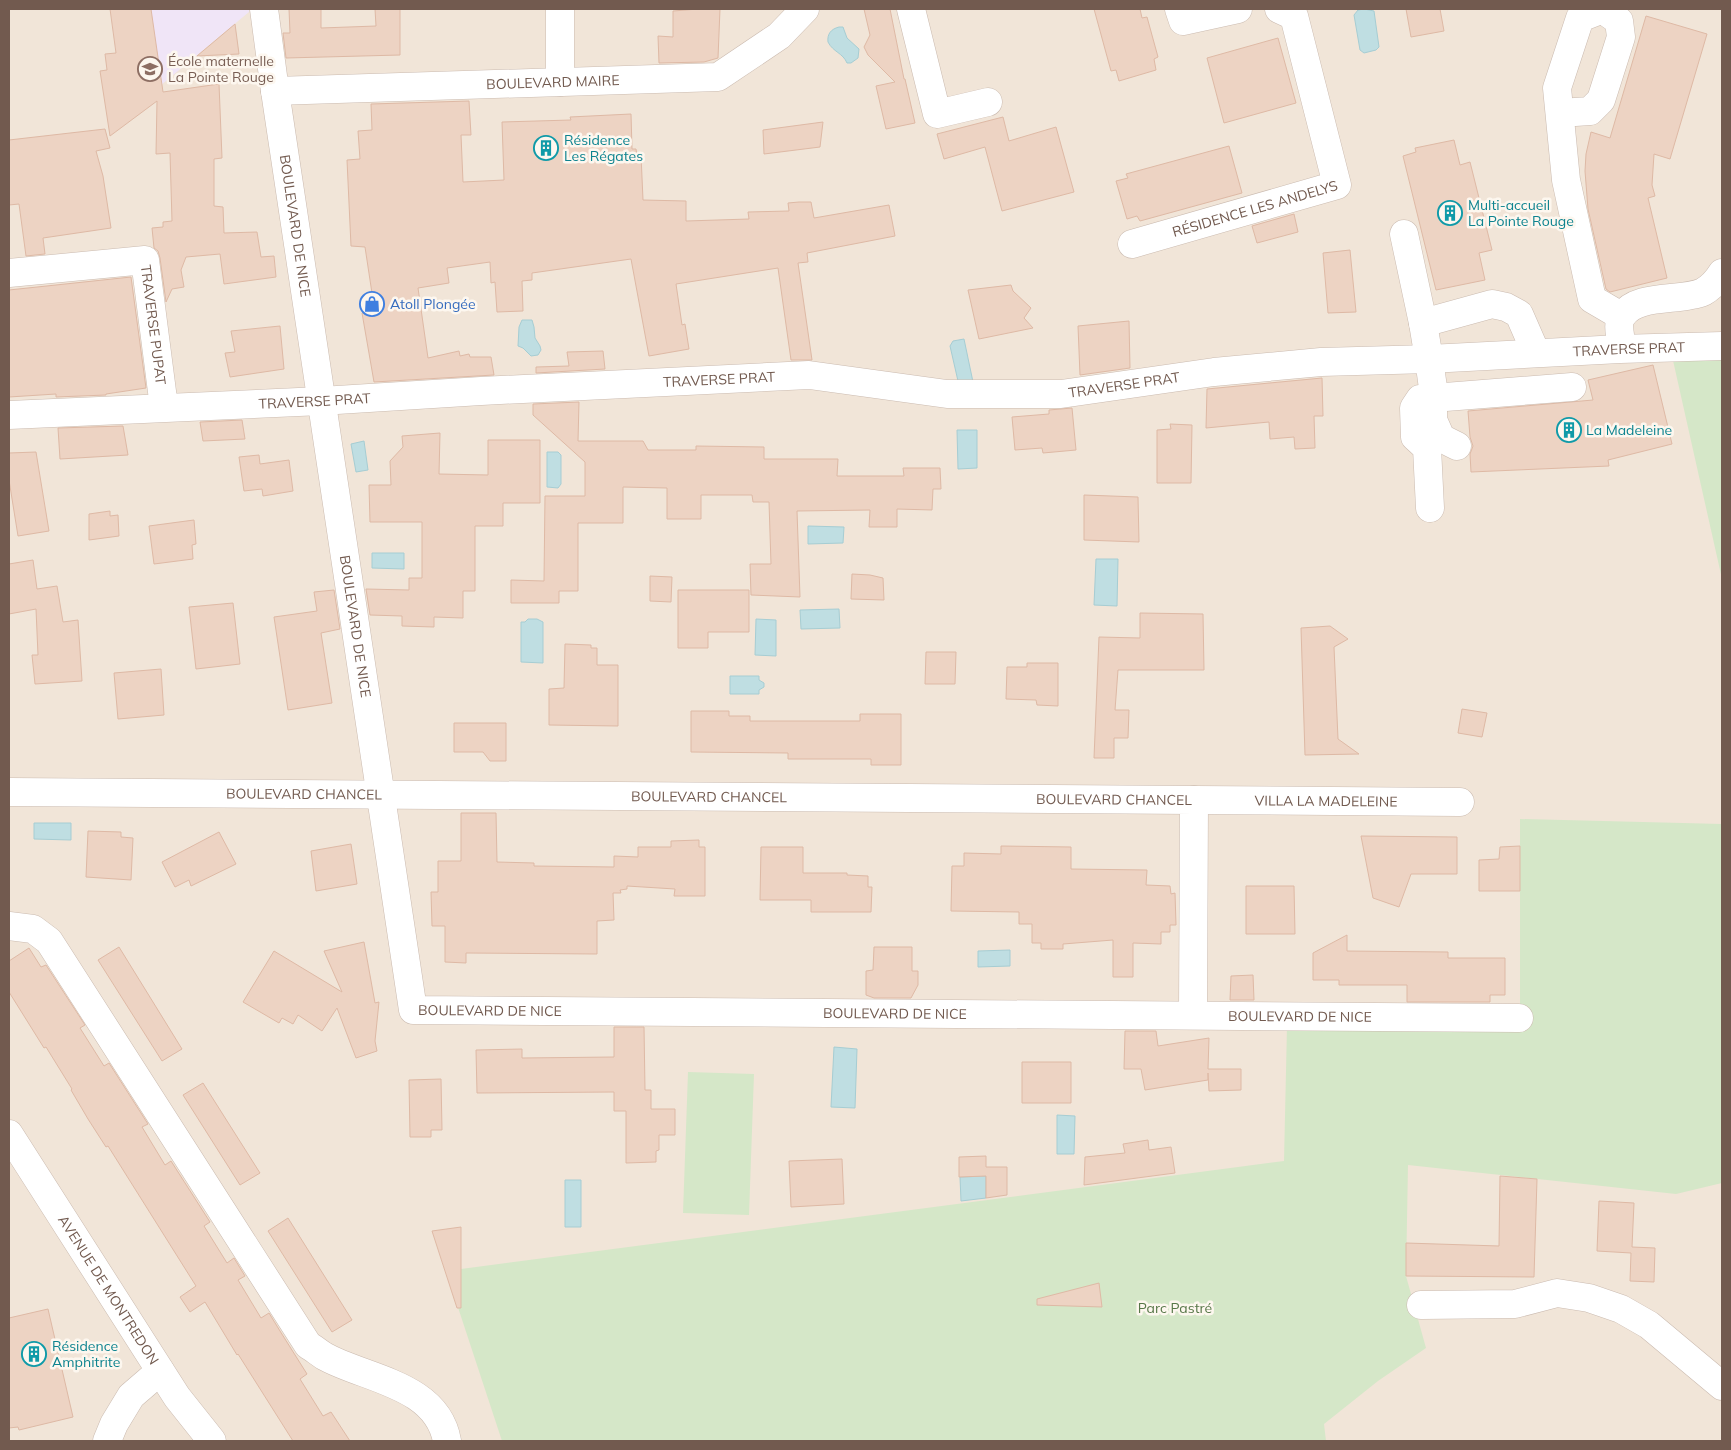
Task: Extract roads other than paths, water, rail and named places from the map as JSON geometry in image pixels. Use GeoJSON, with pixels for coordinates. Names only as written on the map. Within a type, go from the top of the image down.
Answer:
{"type":"FeatureCollection","features":[{"type":"Feature","properties":{"kind":"street","name":"BOULEVARD DE NICE"},"geometry":{"type":"LineString","coordinates":[[264,9],[413,1010],[1193,1014],[1518,1018]]}},
{"type":"Feature","properties":{"kind":"street"},"geometry":{"type":"LineString","coordinates":[[560,9],[560,82]]}},
{"type":"Feature","properties":{"kind":"street","name":"BOULEVARD MAIRE"},"geometry":{"type":"LineString","coordinates":[[275,91],[718,77],[779,36],[804,9]]}},
{"type":"Feature","properties":{"kind":"street"},"geometry":{"type":"LineString","coordinates":[[911,9],[937,114],[988,102]]}},
{"type":"Feature","properties":{"kind":"street"},"geometry":{"type":"LineString","coordinates":[[1179,9],[1183,21],[1238,9]]}},
{"type":"Feature","properties":{"kind":"street","name":"RÉSIDENCE LES ANDELYS"},"geometry":{"type":"LineString","coordinates":[[1132,244],[1337,184],[1294,16],[1279,9]]}},
{"type":"Feature","properties":{"kind":"street"},"geometry":{"type":"LineString","coordinates":[[1560,113],[1590,111],[1601,100],[1622,36],[1619,21],[1602,9],[1580,18],[1557,88],[1566,180],[1592,299],[1621,316]]}},
{"type":"Feature","properties":{"kind":"street"},"geometry":{"type":"LineString","coordinates":[[1404,234],[1423,323],[1433,398],[1433,420],[1441,438],[1457,446]]}},
{"type":"Feature","properties":{"kind":"street","name":"TRAVERSE PUPAT"},"geometry":{"type":"LineString","coordinates":[[9,273],[145,260],[164,407]]}},
{"type":"Feature","properties":{"kind":"street"},"geometry":{"type":"LineString","coordinates":[[1620,349],[1619,324],[1621,316],[1634,304],[1702,292],[1716,283],[1722,273]]}},
{"type":"Feature","properties":{"kind":"street"},"geometry":{"type":"LineString","coordinates":[[1423,323],[1492,304],[1506,306],[1519,314],[1536,353]]}},
{"type":"Feature","properties":{"kind":"street","name":"TRAVERSE PRAT"},"geometry":{"type":"LineString","coordinates":[[9,414],[321,401],[809,375],[947,394],[1061,394],[1214,372],[1321,362],[1722,346]]}},
{"type":"Feature","properties":{"kind":"street"},"geometry":{"type":"LineString","coordinates":[[1430,508],[1427,448],[1415,437],[1414,408],[1420,399],[1572,387]]}},
{"type":"Feature","properties":{"kind":"street","name":"BOULEVARD CHANCEL"},"geometry":{"type":"LineString","coordinates":[[9,792],[1194,800],[1193,1014]]}},
{"type":"Feature","properties":{"kind":"street","name":"VILLA LA MADELEINE"},"geometry":{"type":"LineString","coordinates":[[1194,800],[1460,802]]}},
{"type":"Feature","properties":{"kind":"street"},"geometry":{"type":"LineString","coordinates":[[9,926],[33,930],[49,942],[308,1344],[324,1356],[401,1387],[420,1399],[435,1415],[445,1430],[447,1441]]}},
{"type":"Feature","properties":{"kind":"street","name":"AVENUE DE MONTREDON"},"geometry":{"type":"LineString","coordinates":[[9,1134],[176,1397],[212,1441]]}},
{"type":"Feature","properties":{"kind":"street"},"geometry":{"type":"LineString","coordinates":[[1421,1305],[1516,1304],[1557,1293],[1590,1298],[1621,1309],[1649,1325],[1722,1386]]}},
{"type":"Feature","properties":{"kind":"street"},"geometry":{"type":"LineString","coordinates":[[107,1441],[114,1424],[131,1396],[160,1371]]}},
{"type":"Feature","properties":{"kind":"water"},"geometry":{"type":"Polygon","coordinates":[[[1358,10],[1374,11],[1379,47],[1376,50],[1364,53],[1360,50],[1354,15],[1358,10]]]}},
{"type":"Feature","properties":{"kind":"water"},"geometry":{"type":"Polygon","coordinates":[[[843,27],[847,38],[859,49],[858,58],[851,63],[847,63],[828,42],[830,32],[843,27]]]}},
{"type":"Feature","properties":{"kind":"water"},"geometry":{"type":"Polygon","coordinates":[[[522,320],[532,320],[535,338],[541,350],[538,355],[531,356],[518,346],[519,327],[522,320]]]}},
{"type":"Feature","properties":{"kind":"water"},"geometry":{"type":"Polygon","coordinates":[[[964,339],[973,382],[958,381],[950,346],[953,341],[964,339]]]}},
{"type":"Feature","properties":{"kind":"water"},"geometry":{"type":"Polygon","coordinates":[[[957,430],[977,430],[977,468],[958,469],[957,430]]]}},
{"type":"Feature","properties":{"kind":"water"},"geometry":{"type":"Polygon","coordinates":[[[364,441],[368,470],[356,472],[351,444],[364,441]]]}},
{"type":"Feature","properties":{"kind":"water"},"geometry":{"type":"Polygon","coordinates":[[[547,452],[558,452],[561,455],[561,484],[558,488],[547,487],[547,452]]]}},
{"type":"Feature","properties":{"kind":"water"},"geometry":{"type":"Polygon","coordinates":[[[808,526],[844,527],[843,543],[808,544],[808,526]]]}},
{"type":"Feature","properties":{"kind":"water"},"geometry":{"type":"Polygon","coordinates":[[[372,553],[404,553],[404,569],[372,568],[372,553]]]}},
{"type":"Feature","properties":{"kind":"water"},"geometry":{"type":"Polygon","coordinates":[[[1096,559],[1118,559],[1117,606],[1094,605],[1096,559]]]}},
{"type":"Feature","properties":{"kind":"water"},"geometry":{"type":"Polygon","coordinates":[[[839,609],[840,628],[801,629],[800,610],[839,609]]]}},
{"type":"Feature","properties":{"kind":"water"},"geometry":{"type":"Polygon","coordinates":[[[528,619],[537,619],[543,622],[543,663],[521,662],[521,622],[525,622],[528,619]]]}},
{"type":"Feature","properties":{"kind":"water"},"geometry":{"type":"Polygon","coordinates":[[[756,619],[776,620],[776,656],[755,655],[756,619]]]}},
{"type":"Feature","properties":{"kind":"water"},"geometry":{"type":"Polygon","coordinates":[[[730,676],[759,676],[759,680],[764,683],[764,687],[759,690],[759,694],[730,694],[730,676]]]}},
{"type":"Feature","properties":{"kind":"water"},"geometry":{"type":"Polygon","coordinates":[[[34,823],[71,823],[71,840],[34,839],[34,823]]]}},
{"type":"Feature","properties":{"kind":"water"},"geometry":{"type":"Polygon","coordinates":[[[1010,950],[1010,966],[978,967],[978,951],[1010,950]]]}},
{"type":"Feature","properties":{"kind":"water"},"geometry":{"type":"Polygon","coordinates":[[[834,1047],[857,1049],[855,1108],[831,1107],[834,1047]]]}},
{"type":"Feature","properties":{"kind":"water"},"geometry":{"type":"Polygon","coordinates":[[[1057,1115],[1075,1116],[1074,1154],[1057,1154],[1057,1115]]]}},
{"type":"Feature","properties":{"kind":"water"},"geometry":{"type":"Polygon","coordinates":[[[986,1176],[986,1198],[961,1201],[960,1177],[986,1176]]]}},
{"type":"Feature","properties":{"kind":"water"},"geometry":{"type":"Polygon","coordinates":[[[565,1180],[581,1180],[581,1227],[565,1227],[565,1180]]]}},
{"type":"Feature","properties":{"kind":"place","name":"École maternelle La Pointe Rouge"},"geometry":{"type":"Point","coordinates":[150,69]}},
{"type":"Feature","properties":{"kind":"place","name":"Résidence Les Régates"},"geometry":{"type":"Point","coordinates":[546,148]}},
{"type":"Feature","properties":{"kind":"place","name":"Multi-accueil La Pointe Rouge"},"geometry":{"type":"Point","coordinates":[1450,213]}},
{"type":"Feature","properties":{"kind":"place","name":"Atoll Plongée"},"geometry":{"type":"Point","coordinates":[372,304]}},
{"type":"Feature","properties":{"kind":"place","name":"La Madeleine"},"geometry":{"type":"Point","coordinates":[1569,430]}},
{"type":"Feature","properties":{"kind":"place","name":"Résidence Amphitrite"},"geometry":{"type":"Point","coordinates":[34,1354]}},
{"type":"Feature","properties":{"kind":"park label","name":"Parc Pastré"},"geometry":{"type":"Point","coordinates":[1175,1308]}}]}
